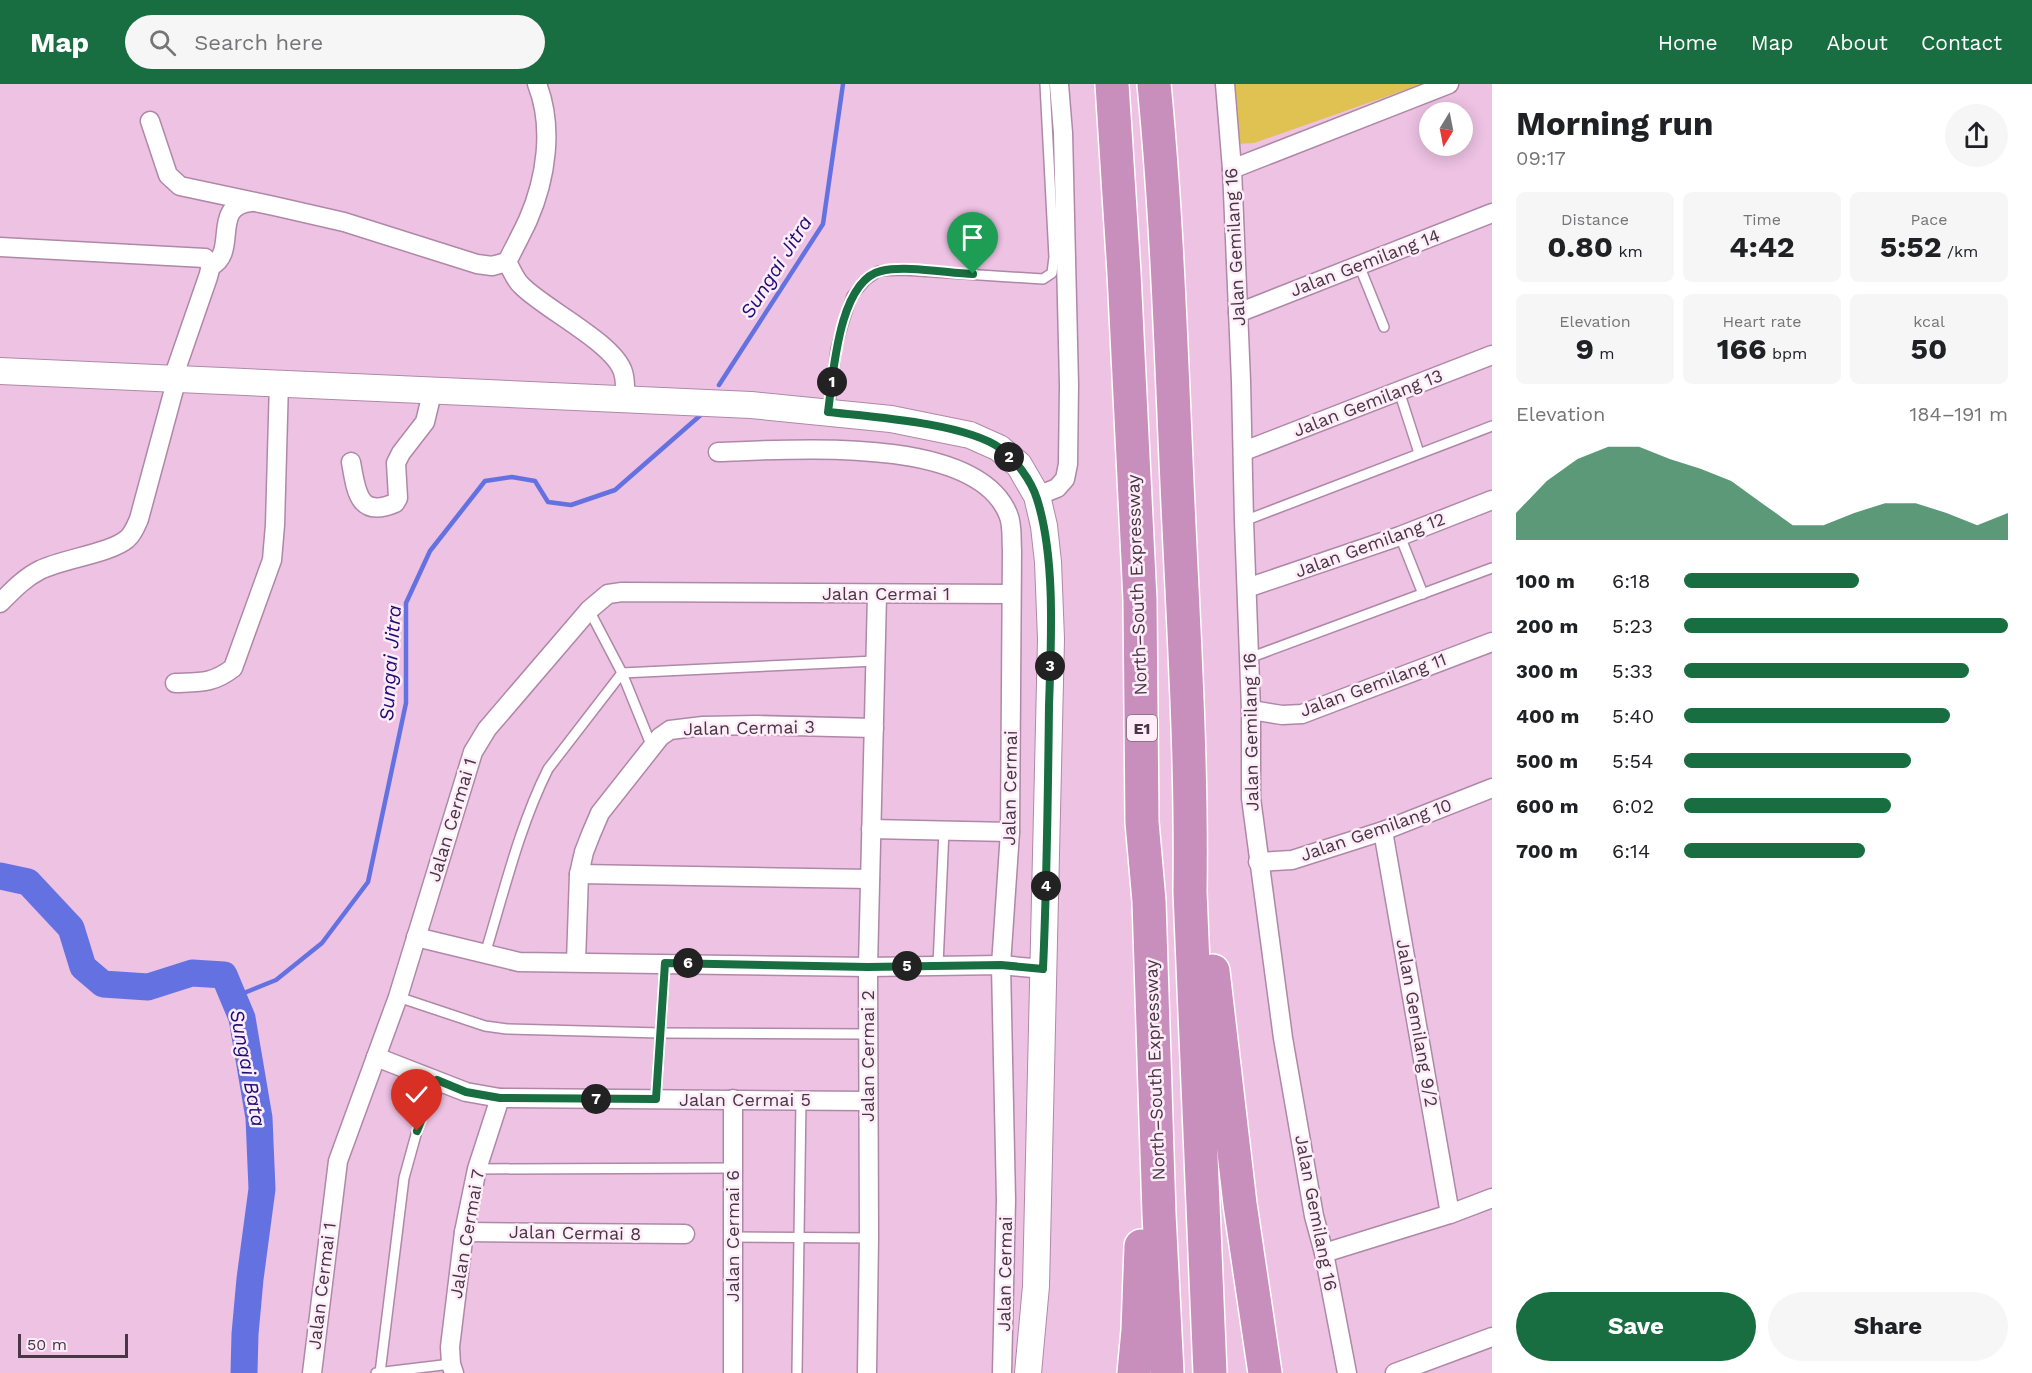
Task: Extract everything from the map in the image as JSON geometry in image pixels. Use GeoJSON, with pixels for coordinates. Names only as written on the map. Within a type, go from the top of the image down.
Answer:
{"type":"FeatureCollection","features":[{"type":"Feature","properties":{"kind":"highway","name":"North–South Expressway"},"geometry":{"type":"LineString","coordinates":[[1112,84],[1123,251],[1140,600],[1142,822],[1149,901],[1159,1214],[1167,1373]]}},
{"type":"Feature","properties":{"kind":"highway"},"geometry":{"type":"LineString","coordinates":[[1154,84],[1168,270],[1210,1373]]}},
{"type":"Feature","properties":{"kind":"highway"},"geometry":{"type":"LineString","coordinates":[[1134,1373],[1142,1232],[1136,902],[1142,822]]}},
{"type":"Feature","properties":{"kind":"highway"},"geometry":{"type":"LineString","coordinates":[[1191,830],[1205,896],[1240,1204],[1264,1373]]}},
{"type":"Feature","properties":{"kind":"street"},"geometry":{"type":"LineString","coordinates":[[150,121],[168,175],[180,186],[354,225],[477,264],[492,266],[507,262],[528,219],[543,174],[546,129],[537,84]]}},
{"type":"Feature","properties":{"kind":"street"},"geometry":{"type":"LineString","coordinates":[[1037,496],[1058,488],[1065,479],[1068,464],[1069,373],[1063,133],[1059,84]]}},
{"type":"Feature","properties":{"kind":"street","name":"Jalan Gemilang 16"},"geometry":{"type":"LineString","coordinates":[[1225,84],[1232,169],[1244,452],[1244,521],[1250,658],[1251,798],[1283,1038],[1314,1216],[1347,1373]]}},
{"type":"Feature","properties":{"kind":"street"},"geometry":{"type":"LineString","coordinates":[[1232,169],[1449,84]]}},
{"type":"Feature","properties":{"kind":"street"},"geometry":{"type":"LineString","coordinates":[[0,603],[16,586],[39,571],[57,563],[116,546],[127,539],[140,519],[175,378],[211,266],[219,262],[222,256],[231,210],[240,203],[253,201]]}},
{"type":"Feature","properties":{"kind":"street","name":"Jalan Gemilang 14"},"geometry":{"type":"LineString","coordinates":[[1238,313],[1492,213]]}},
{"type":"Feature","properties":{"kind":"street"},"geometry":{"type":"LineString","coordinates":[[0,246],[195,256],[206,258],[211,266]]}},
{"type":"Feature","properties":{"kind":"street"},"geometry":{"type":"LineString","coordinates":[[507,262],[519,284],[530,294],[596,341],[613,357],[624,373],[625,400]]}},
{"type":"Feature","properties":{"kind":"street","name":"Jalan Gemilang 13"},"geometry":{"type":"LineString","coordinates":[[1244,452],[1492,355]]}},
{"type":"Feature","properties":{"kind":"street"},"geometry":{"type":"LineString","coordinates":[[0,371],[433,389],[752,405],[828,412],[891,419],[970,435],[999,448],[1019,465],[1037,496],[1044,526],[1051,639],[1037,1274],[1028,1373]]}},
{"type":"Feature","properties":{"kind":"street"},"geometry":{"type":"LineString","coordinates":[[175,683],[202,682],[219,678],[233,668],[272,560],[279,382]]}},
{"type":"Feature","properties":{"kind":"street"},"geometry":{"type":"LineString","coordinates":[[351,462],[356,493],[362,502],[369,507],[395,503],[398,498],[396,463],[425,422],[433,389]]}},
{"type":"Feature","properties":{"kind":"street","name":"Jalan Cermai"},"geometry":{"type":"LineString","coordinates":[[718,452],[819,449],[891,453],[920,459],[964,471],[983,483],[997,496],[1008,515],[1012,550],[1010,832],[1001,965],[1006,1200],[1002,1373]]}},
{"type":"Feature","properties":{"kind":"street","name":"Jalan Gemilang 12"},"geometry":{"type":"LineString","coordinates":[[1247,588],[1400,536],[1492,500]]}},
{"type":"Feature","properties":{"kind":"street","name":"Jalan Cermai 1"},"geometry":{"type":"LineString","coordinates":[[312,1373],[334,1177],[342,1147],[398,997],[467,767],[477,743],[494,720],[589,610],[608,594],[622,592],[1010,594]]}},
{"type":"Feature","properties":{"kind":"street","name":"Jalan Cermai 2"},"geometry":{"type":"LineString","coordinates":[[867,1373],[868,967],[877,595]]}},
{"type":"Feature","properties":{"kind":"street","name":"Jalan Gemilang 11"},"geometry":{"type":"LineString","coordinates":[[1251,710],[1282,715],[1302,714],[1492,642]]}},
{"type":"Feature","properties":{"kind":"street","name":"Jalan Cermai 3"},"geometry":{"type":"LineString","coordinates":[[576,962],[579,874],[584,852],[600,813],[660,737],[670,730],[682,727],[757,725],[874,728]]}},
{"type":"Feature","properties":{"kind":"street","name":"Jalan Gemilang 10"},"geometry":{"type":"LineString","coordinates":[[1258,862],[1292,860],[1383,831],[1492,788]]}},
{"type":"Feature","properties":{"kind":"street"},"geometry":{"type":"LineString","coordinates":[[872,829],[1010,832]]}},
{"type":"Feature","properties":{"kind":"street","name":"Jalan Gemilang 9/2"},"geometry":{"type":"LineString","coordinates":[[1383,831],[1450,1214]]}},
{"type":"Feature","properties":{"kind":"street"},"geometry":{"type":"LineString","coordinates":[[579,874],[870,879]]}},
{"type":"Feature","properties":{"kind":"street"},"geometry":{"type":"LineString","coordinates":[[416,937],[519,962],[868,967],[1001,965],[1043,969]]}},
{"type":"Feature","properties":{"kind":"street","name":"Jalan Cermai 5"},"geometry":{"type":"LineString","coordinates":[[376,1057],[466,1092],[500,1098],[868,1101]]}},
{"type":"Feature","properties":{"kind":"street","name":"Jalan Cermai 7"},"geometry":{"type":"LineString","coordinates":[[453,1369],[450,1347],[464,1232],[477,1169],[500,1098]]}},
{"type":"Feature","properties":{"kind":"street","name":"Jalan Cermai 6"},"geometry":{"type":"LineString","coordinates":[[733,1100],[733,1373]]}},
{"type":"Feature","properties":{"kind":"street"},"geometry":{"type":"LineString","coordinates":[[1323,1253],[1450,1214],[1492,1198]]}},
{"type":"Feature","properties":{"kind":"street","name":"Jalan Cermai 8"},"geometry":{"type":"LineString","coordinates":[[464,1232],[685,1234]]}},
{"type":"Feature","properties":{"kind":"street"},"geometry":{"type":"LineString","coordinates":[[1395,1373],[1492,1337]]}},
{"type":"Feature","properties":{"kind":"lane"},"geometry":{"type":"LineString","coordinates":[[828,412],[836,349],[843,324],[852,296],[866,279],[879,271],[903,270],[1043,279],[1052,273],[1054,257],[1044,84]]}},
{"type":"Feature","properties":{"kind":"lane"},"geometry":{"type":"LineString","coordinates":[[1359,265],[1384,327]]}},
{"type":"Feature","properties":{"kind":"lane"},"geometry":{"type":"LineString","coordinates":[[1399,391],[1419,453]]}},
{"type":"Feature","properties":{"kind":"lane"},"geometry":{"type":"LineString","coordinates":[[1244,521],[1492,426]]}},
{"type":"Feature","properties":{"kind":"lane"},"geometry":{"type":"LineString","coordinates":[[1400,536],[1423,594]]}},
{"type":"Feature","properties":{"kind":"lane"},"geometry":{"type":"LineString","coordinates":[[1250,658],[1492,568]]}},
{"type":"Feature","properties":{"kind":"lane"},"geometry":{"type":"LineString","coordinates":[[589,610],[622,673],[652,747]]}},
{"type":"Feature","properties":{"kind":"lane"},"geometry":{"type":"LineString","coordinates":[[485,954],[528,812],[548,769],[622,673],[875,661]]}},
{"type":"Feature","properties":{"kind":"lane"},"geometry":{"type":"LineString","coordinates":[[938,965],[944,831]]}},
{"type":"Feature","properties":{"kind":"lane"},"geometry":{"type":"LineString","coordinates":[[656,1099],[665,963]]}},
{"type":"Feature","properties":{"kind":"lane"},"geometry":{"type":"LineString","coordinates":[[398,997],[485,1026],[507,1029],[660,1033],[868,1034]]}},
{"type":"Feature","properties":{"kind":"lane"},"geometry":{"type":"LineString","coordinates":[[380,1373],[403,1186],[417,1131],[437,1080]]}},
{"type":"Feature","properties":{"kind":"lane"},"geometry":{"type":"LineString","coordinates":[[797,1373],[801,1100]]}},
{"type":"Feature","properties":{"kind":"lane"},"geometry":{"type":"LineString","coordinates":[[477,1169],[733,1168]]}},
{"type":"Feature","properties":{"kind":"lane"},"geometry":{"type":"LineString","coordinates":[[733,1237],[869,1238]]}},
{"type":"Feature","properties":{"kind":"lane"},"geometry":{"type":"LineString","coordinates":[[374,1373],[453,1369]]}},
{"type":"Feature","properties":{"kind":"shaded area"},"geometry":{"type":"Polygon","coordinates":[[[1228,84],[1422,84],[1254,143],[1236,144],[1228,84]]]}},
{"type":"Feature","properties":{"kind":"waterway","name":"Sungai Jitra"},"geometry":{"type":"LineString","coordinates":[[719,385],[823,224],[843,84]]}},
{"type":"Feature","properties":{"kind":"waterway","name":"Sungai Jitra"},"geometry":{"type":"LineString","coordinates":[[234,997],[276,980],[322,943],[368,882],[406,703],[406,603],[430,551],[485,481],[512,477],[535,481],[548,502],[571,505],[615,490],[703,413]]}},
{"type":"Feature","properties":{"kind":"waterway","name":"Sungai Bata"},"geometry":{"type":"LineString","coordinates":[[0,876],[28,882],[71,928],[83,967],[103,984],[148,987],[192,973],[224,975],[242,1018],[259,1118],[262,1189],[250,1279],[244,1373]]}},
{"type":"Feature","properties":{"kind":"route"},"geometry":{"type":"LineString","coordinates":[[417,1131],[437,1080],[466,1092],[500,1098],[656,1099],[665,963],[868,967],[1001,965],[1043,969],[1051,639],[1048,562],[1044,526],[1037,496],[1019,465],[999,448],[970,435],[930,425],[828,412],[836,349],[843,324],[852,296],[866,279],[879,271],[973,274]]}}]}
